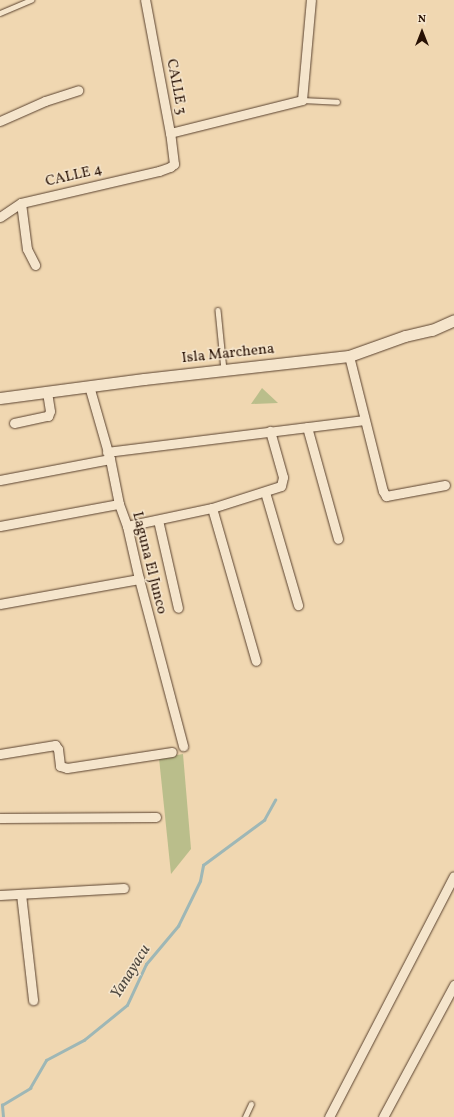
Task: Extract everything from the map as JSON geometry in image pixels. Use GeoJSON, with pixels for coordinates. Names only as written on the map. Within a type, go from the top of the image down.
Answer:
{"type":"FeatureCollection","features":[{"type":"Feature","properties":{"kind":"street","name":"CALLE 3"},"geometry":{"type":"LineString","coordinates":[[145,0],[174,162],[170,167],[159,171]]}},
{"type":"Feature","properties":{"kind":"street"},"geometry":{"type":"LineString","coordinates":[[170,133],[302,100],[311,0]]}},
{"type":"Feature","properties":{"kind":"street"},"geometry":{"type":"LineString","coordinates":[[0,121],[45,101],[78,90]]}},
{"type":"Feature","properties":{"kind":"street","name":"CALLE 4"},"geometry":{"type":"LineString","coordinates":[[0,217],[21,203],[159,171]]}},
{"type":"Feature","properties":{"kind":"street"},"geometry":{"type":"LineString","coordinates":[[21,203],[27,249],[35,265]]}},
{"type":"Feature","properties":{"kind":"street","name":"Isla Marchena"},"geometry":{"type":"LineString","coordinates":[[0,398],[89,386],[349,356],[405,336],[432,330],[454,320]]}},
{"type":"Feature","properties":{"kind":"street"},"geometry":{"type":"LineString","coordinates":[[349,356],[383,492],[386,496],[445,485]]}},
{"type":"Feature","properties":{"kind":"street","name":"Laguna El Junco"},"geometry":{"type":"LineString","coordinates":[[89,386],[184,746]]}},
{"type":"Feature","properties":{"kind":"street"},"geometry":{"type":"LineString","coordinates":[[14,423],[48,416],[50,411],[47,392]]}},
{"type":"Feature","properties":{"kind":"street"},"geometry":{"type":"LineString","coordinates":[[0,480],[108,456],[270,431],[364,420]]}},
{"type":"Feature","properties":{"kind":"street"},"geometry":{"type":"LineString","coordinates":[[308,427],[338,538]]}},
{"type":"Feature","properties":{"kind":"street"},"geometry":{"type":"LineString","coordinates":[[127,526],[212,508],[281,486],[283,477],[270,431]]}},
{"type":"Feature","properties":{"kind":"street"},"geometry":{"type":"LineString","coordinates":[[265,492],[298,605]]}},
{"type":"Feature","properties":{"kind":"street"},"geometry":{"type":"LineString","coordinates":[[0,526],[119,504]]}},
{"type":"Feature","properties":{"kind":"street"},"geometry":{"type":"LineString","coordinates":[[212,508],[256,660]]}},
{"type":"Feature","properties":{"kind":"street"},"geometry":{"type":"LineString","coordinates":[[158,520],[178,608]]}},
{"type":"Feature","properties":{"kind":"street"},"geometry":{"type":"LineString","coordinates":[[0,604],[139,579]]}},
{"type":"Feature","properties":{"kind":"street"},"geometry":{"type":"LineString","coordinates":[[0,754],[54,745],[58,749],[60,766],[67,768],[172,752]]}},
{"type":"Feature","properties":{"kind":"street"},"geometry":{"type":"LineString","coordinates":[[0,818],[156,817]]}},
{"type":"Feature","properties":{"kind":"street"},"geometry":{"type":"LineString","coordinates":[[329,1117],[454,876]]}},
{"type":"Feature","properties":{"kind":"street"},"geometry":{"type":"LineString","coordinates":[[0,895],[124,888]]}},
{"type":"Feature","properties":{"kind":"street"},"geometry":{"type":"LineString","coordinates":[[21,894],[33,1000]]}},
{"type":"Feature","properties":{"kind":"street"},"geometry":{"type":"LineString","coordinates":[[383,1117],[454,985]]}},
{"type":"Feature","properties":{"kind":"lane"},"geometry":{"type":"LineString","coordinates":[[0,13],[31,0]]}},
{"type":"Feature","properties":{"kind":"lane"},"geometry":{"type":"LineString","coordinates":[[302,100],[337,102]]}},
{"type":"Feature","properties":{"kind":"lane"},"geometry":{"type":"LineString","coordinates":[[218,310],[224,370]]}},
{"type":"Feature","properties":{"kind":"lane"},"geometry":{"type":"LineString","coordinates":[[245,1117],[251,1104]]}},
{"type":"Feature","properties":{"kind":"green space"},"geometry":{"type":"Polygon","coordinates":[[[262,388],[278,403],[251,404],[262,388]]]}},
{"type":"Feature","properties":{"kind":"green space"},"geometry":{"type":"Polygon","coordinates":[[[183,754],[191,849],[171,874],[159,758],[183,754]]]}},
{"type":"Feature","properties":{"kind":"waterway","name":"Yanayacu"},"geometry":{"type":"LineString","coordinates":[[3,1117],[2,1105],[30,1088],[46,1060],[84,1040],[127,1005],[146,964],[178,926],[200,881],[203,865],[264,820],[275,800]]}}]}
